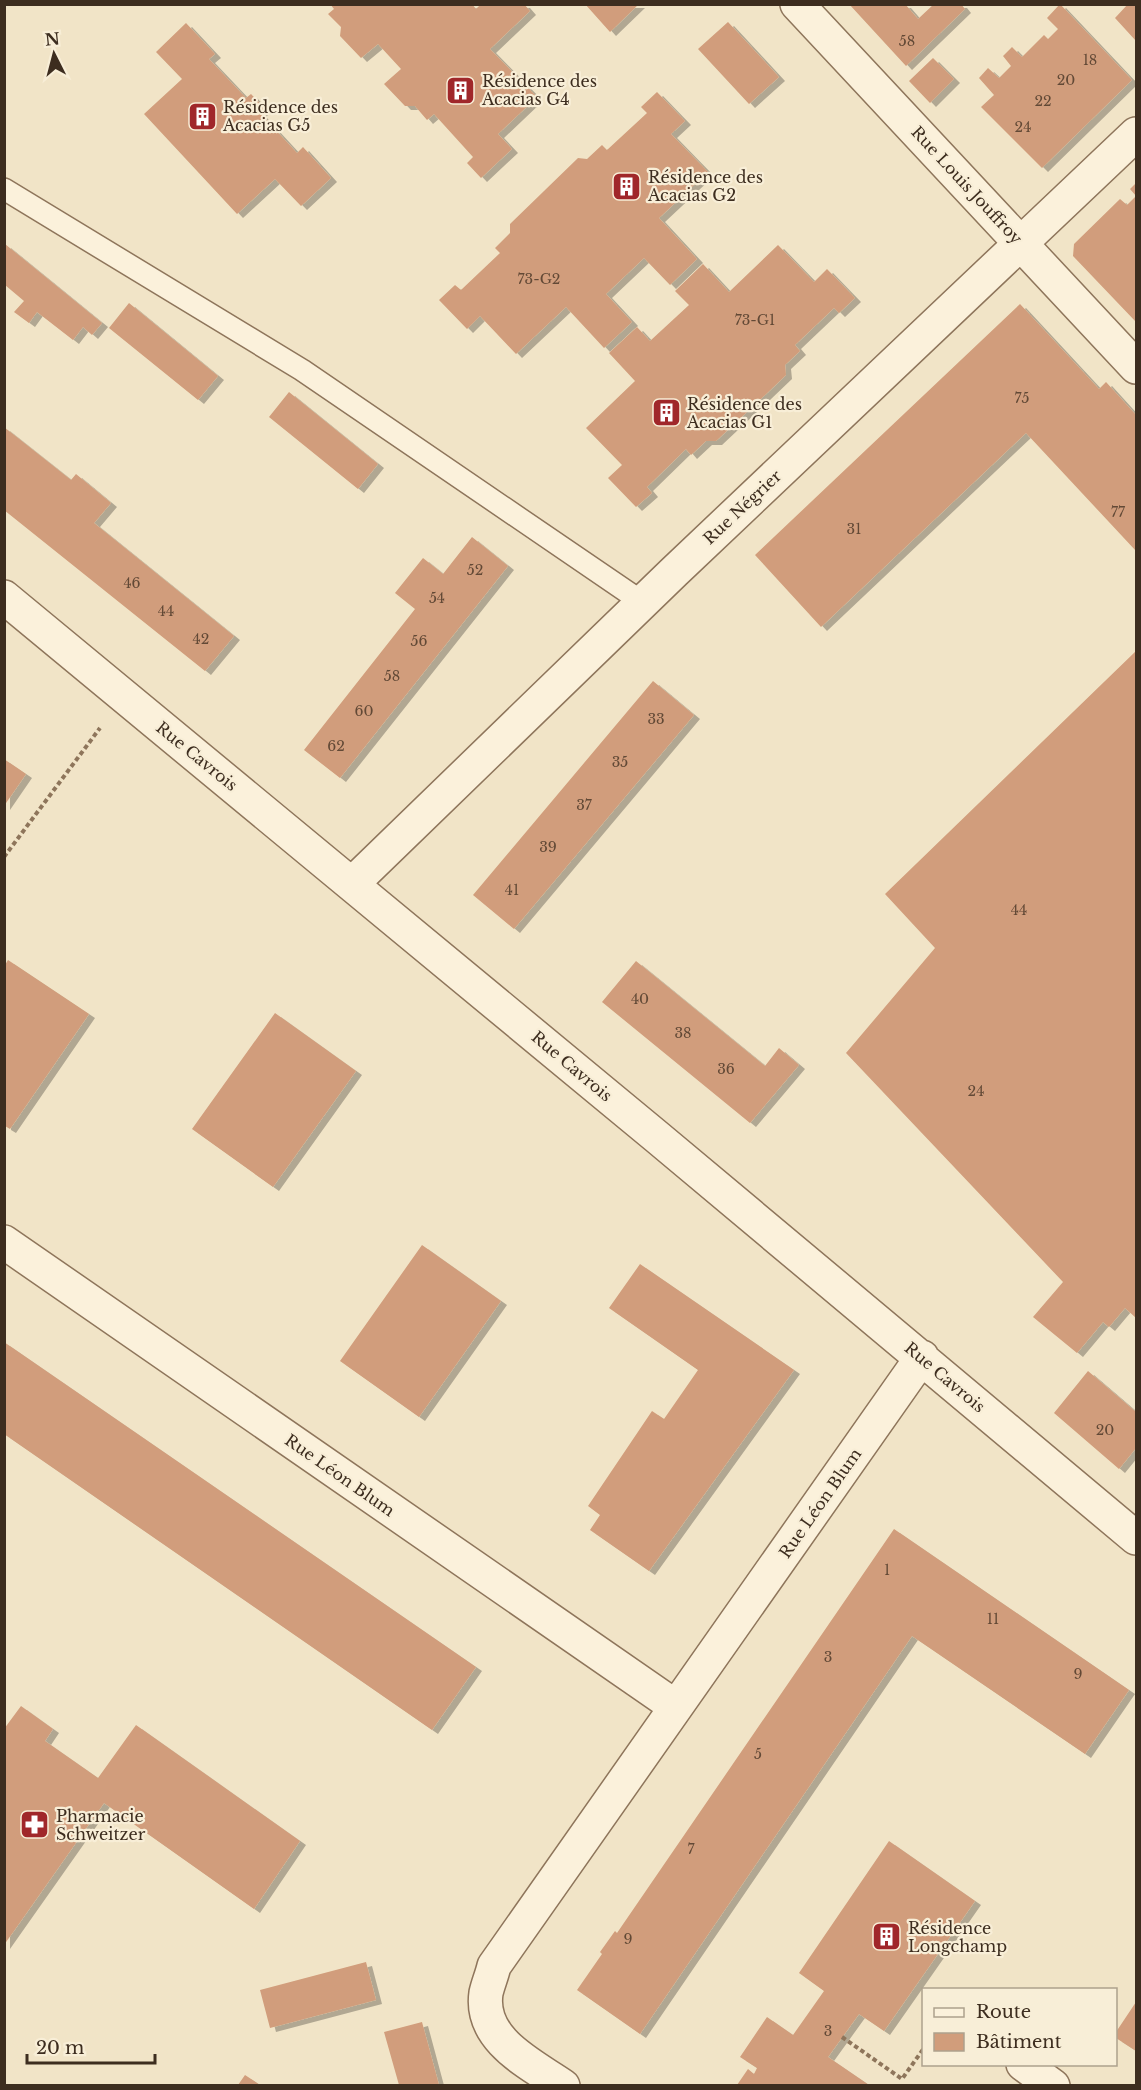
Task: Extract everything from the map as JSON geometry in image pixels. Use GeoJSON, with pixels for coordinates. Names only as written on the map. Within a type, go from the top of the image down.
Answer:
{"type":"FeatureCollection","features":[{"type":"Feature","properties":{"kind":"street","name":"Rue Louis Jouffroy"},"geometry":{"type":"LineString","coordinates":[[797,4],[1137,366]]}},
{"type":"Feature","properties":{"kind":"street","name":"Rue Négrier"},"geometry":{"type":"LineString","coordinates":[[352,884],[642,602],[1137,134]]}},
{"type":"Feature","properties":{"kind":"street","name":"Rue Cavrois"},"geometry":{"type":"LineString","coordinates":[[4,597],[1137,1538]]}},
{"type":"Feature","properties":{"kind":"street","name":"Rue Léon Blum"},"geometry":{"type":"LineString","coordinates":[[4,1242],[676,1707]]}},
{"type":"Feature","properties":{"kind":"street","name":"Rue Léon Blum"},"geometry":{"type":"LineString","coordinates":[[563,2085],[502,2044],[489,2021],[486,1995],[494,1966],[922,1358]]}},
{"type":"Feature","properties":{"kind":"street"},"geometry":{"type":"LineString","coordinates":[[1026,2066],[1053,2085]]}},
{"type":"Feature","properties":{"kind":"lane"},"geometry":{"type":"LineString","coordinates":[[4,189],[302,370],[642,602]]}},
{"type":"Feature","properties":{"kind":"path"},"geometry":{"type":"LineString","coordinates":[[4,856],[124,696]]}},
{"type":"Feature","properties":{"kind":"path"},"geometry":{"type":"LineString","coordinates":[[842,2037],[902,2079],[922,2051]]}},
{"type":"Feature","properties":{"kind":"building","name":"Résidence des Acacias G4"},"geometry":{"type":"Polygon","coordinates":[[[330,4],[472,4],[476,9],[481,4],[524,4],[530,11],[490,49],[537,97],[498,134],[512,149],[481,178],[467,163],[473,157],[434,114],[427,120],[415,106],[405,106],[384,84],[401,69],[378,44],[361,58],[340,36],[341,27],[328,14],[334,9],[330,4]]]}},
{"type":"Feature","properties":{"kind":"building"},"geometry":{"type":"Polygon","coordinates":[[[585,4],[639,4],[610,32],[585,4]]]}},
{"type":"Feature","properties":{"kind":"building"},"geometry":{"type":"Polygon","coordinates":[[[849,4],[905,4],[918,19],[934,4],[961,4],[965,9],[906,66],[849,4]]]}},
{"type":"Feature","properties":{"kind":"building"},"geometry":{"type":"Polygon","coordinates":[[[1060,4],[1132,80],[1042,168],[981,107],[994,95],[979,78],[988,68],[999,78],[1011,66],[1003,56],[1012,47],[1022,57],[1044,35],[1048,39],[1058,29],[1047,18],[1060,4]]]}},
{"type":"Feature","properties":{"kind":"building"},"geometry":{"type":"Polygon","coordinates":[[[1128,4],[1136,4],[1136,41],[1115,18],[1128,4]]]}},
{"type":"Feature","properties":{"kind":"building"},"geometry":{"type":"Polygon","coordinates":[[[728,22],[779,77],[749,104],[698,49],[728,22]]]}},
{"type":"Feature","properties":{"kind":"building","name":"Résidence des Acacias G5"},"geometry":{"type":"Polygon","coordinates":[[[186,23],[215,54],[209,59],[246,98],[251,94],[265,109],[260,113],[297,153],[303,147],[331,178],[301,206],[275,179],[237,214],[144,114],[182,79],[156,52],[186,23]]]}},
{"type":"Feature","properties":{"kind":"building"},"geometry":{"type":"Polygon","coordinates":[[[933,58],[954,79],[930,103],[909,81],[933,58]]]}},
{"type":"Feature","properties":{"kind":"building"},"geometry":{"type":"Polygon","coordinates":[[[657,92],[685,121],[671,134],[708,172],[659,218],[697,259],[670,285],[644,258],[606,294],[632,322],[604,348],[566,307],[516,354],[480,316],[467,329],[439,300],[455,285],[461,290],[500,253],[495,248],[510,233],[510,224],[578,158],[587,159],[602,145],[607,150],[647,113],[641,107],[657,92]]]}},
{"type":"Feature","properties":{"kind":"building"},"geometry":{"type":"Polygon","coordinates":[[[1136,183],[1136,196],[1130,189],[1136,183]]]}},
{"type":"Feature","properties":{"kind":"building"},"geometry":{"type":"Polygon","coordinates":[[[1136,196],[1136,322],[1073,256],[1074,244],[1120,199],[1127,205],[1136,196]]]}},
{"type":"Feature","properties":{"kind":"building"},"geometry":{"type":"Polygon","coordinates":[[[5,244],[102,323],[92,335],[83,327],[73,340],[37,312],[29,323],[14,312],[24,301],[5,285],[5,244]]]}},
{"type":"Feature","properties":{"kind":"building"},"geometry":{"type":"Polygon","coordinates":[[[778,245],[814,282],[827,269],[855,298],[839,313],[834,308],[795,345],[800,351],[785,365],[786,375],[764,396],[716,441],[706,441],[691,455],[686,449],[647,487],[652,493],[636,507],[608,478],[622,465],[586,428],[635,381],[609,353],[637,327],[650,341],[689,305],[675,291],[703,264],[729,292],[778,245]]]}},
{"type":"Feature","properties":{"kind":"building"},"geometry":{"type":"Polygon","coordinates":[[[129,303],[218,376],[198,400],[109,328],[129,303]]]}},
{"type":"Feature","properties":{"kind":"building"},"geometry":{"type":"Polygon","coordinates":[[[1020,304],[1099,389],[1106,382],[1136,415],[1136,551],[1026,433],[821,627],[755,555],[1020,304]]]}},
{"type":"Feature","properties":{"kind":"building"},"geometry":{"type":"Polygon","coordinates":[[[289,392],[378,464],[358,489],[269,417],[289,392]]]}},
{"type":"Feature","properties":{"kind":"building"},"geometry":{"type":"Polygon","coordinates":[[[4,427],[71,480],[76,474],[111,503],[94,523],[234,636],[205,671],[4,510],[4,427]]]}},
{"type":"Feature","properties":{"kind":"building"},"geometry":{"type":"Polygon","coordinates":[[[472,537],[508,566],[340,778],[304,750],[415,609],[395,593],[423,558],[443,574],[472,537]]]}},
{"type":"Feature","properties":{"kind":"building"},"geometry":{"type":"Polygon","coordinates":[[[1136,651],[1136,1318],[1125,1308],[1109,1327],[1103,1322],[1077,1353],[1033,1317],[1063,1282],[846,1053],[935,948],[885,894],[1136,651]]]}},
{"type":"Feature","properties":{"kind":"building"},"geometry":{"type":"Polygon","coordinates":[[[653,681],[694,715],[514,929],[473,895],[653,681]]]}},
{"type":"Feature","properties":{"kind":"building"},"geometry":{"type":"Polygon","coordinates":[[[4,759],[26,774],[4,806],[4,759]]]}},
{"type":"Feature","properties":{"kind":"building"},"geometry":{"type":"Polygon","coordinates":[[[8,960],[89,1014],[10,1129],[5,1126],[5,965],[8,960]]]}},
{"type":"Feature","properties":{"kind":"building"},"geometry":{"type":"Polygon","coordinates":[[[636,961],[765,1066],[779,1048],[799,1065],[750,1123],[602,1002],[636,961]]]}},
{"type":"Feature","properties":{"kind":"building"},"geometry":{"type":"Polygon","coordinates":[[[275,1013],[356,1071],[273,1187],[192,1129],[275,1013]]]}},
{"type":"Feature","properties":{"kind":"building"},"geometry":{"type":"Polygon","coordinates":[[[422,1245],[501,1301],[419,1417],[340,1361],[422,1245]]]}},
{"type":"Feature","properties":{"kind":"building"},"geometry":{"type":"Polygon","coordinates":[[[640,1264],[794,1370],[649,1571],[590,1530],[600,1515],[588,1506],[652,1411],[664,1419],[698,1370],[609,1308],[640,1264]]]}},
{"type":"Feature","properties":{"kind":"building"},"geometry":{"type":"Polygon","coordinates":[[[4,1342],[476,1667],[432,1730],[4,1434],[4,1342]]]}},
{"type":"Feature","properties":{"kind":"building"},"geometry":{"type":"Polygon","coordinates":[[[1088,1371],[1136,1412],[1136,1448],[1119,1469],[1054,1413],[1088,1371]]]}},
{"type":"Feature","properties":{"kind":"building"},"geometry":{"type":"Polygon","coordinates":[[[894,1529],[1129,1690],[1085,1754],[912,1636],[640,2034],[577,1990],[602,1954],[600,1952],[615,1931],[617,1933],[894,1529]]]}},
{"type":"Feature","properties":{"kind":"building"},"geometry":{"type":"Polygon","coordinates":[[[21,1706],[53,1729],[45,1741],[98,1778],[136,1725],[300,1841],[254,1909],[104,1803],[4,1945],[4,1729],[21,1706]]]}},
{"type":"Feature","properties":{"kind":"building","name":"Résidence Longchamp"},"geometry":{"type":"Polygon","coordinates":[[[889,1841],[975,1901],[884,2031],[859,2014],[828,2057],[869,2085],[737,2085],[748,2069],[754,2074],[757,2068],[740,2057],[767,2017],[793,2035],[824,1991],[799,1973],[889,1841]]]}},
{"type":"Feature","properties":{"kind":"building"},"geometry":{"type":"Polygon","coordinates":[[[366,1962],[376,2000],[270,2028],[260,1990],[366,1962]]]}},
{"type":"Feature","properties":{"kind":"building"},"geometry":{"type":"Polygon","coordinates":[[[1136,2002],[1136,2051],[1117,2039],[1117,2030],[1136,2002]]]}},
{"type":"Feature","properties":{"kind":"building"},"geometry":{"type":"Polygon","coordinates":[[[422,2022],[439,2085],[399,2085],[384,2032],[422,2022]]]}},
{"type":"Feature","properties":{"kind":"building"},"geometry":{"type":"Polygon","coordinates":[[[245,2075],[260,2085],[238,2085],[245,2075]]]}},
{"type":"Feature","properties":{"kind":"place","name":"Résidence des Acacias G4"},"geometry":{"type":"Point","coordinates":[461,90]}},
{"type":"Feature","properties":{"kind":"place","name":"Résidence des Acacias G5"},"geometry":{"type":"Point","coordinates":[202,116]}},
{"type":"Feature","properties":{"kind":"place","name":"Résidence des Acacias G2"},"geometry":{"type":"Point","coordinates":[627,186]}},
{"type":"Feature","properties":{"kind":"place","name":"Résidence des Acacias G1"},"geometry":{"type":"Point","coordinates":[666,413]}},
{"type":"Feature","properties":{"kind":"place","name":"Pharmacie Schweitzer"},"geometry":{"type":"Point","coordinates":[35,1825]}},
{"type":"Feature","properties":{"kind":"place","name":"Résidence Longchamp"},"geometry":{"type":"Point","coordinates":[887,1937]}}]}
